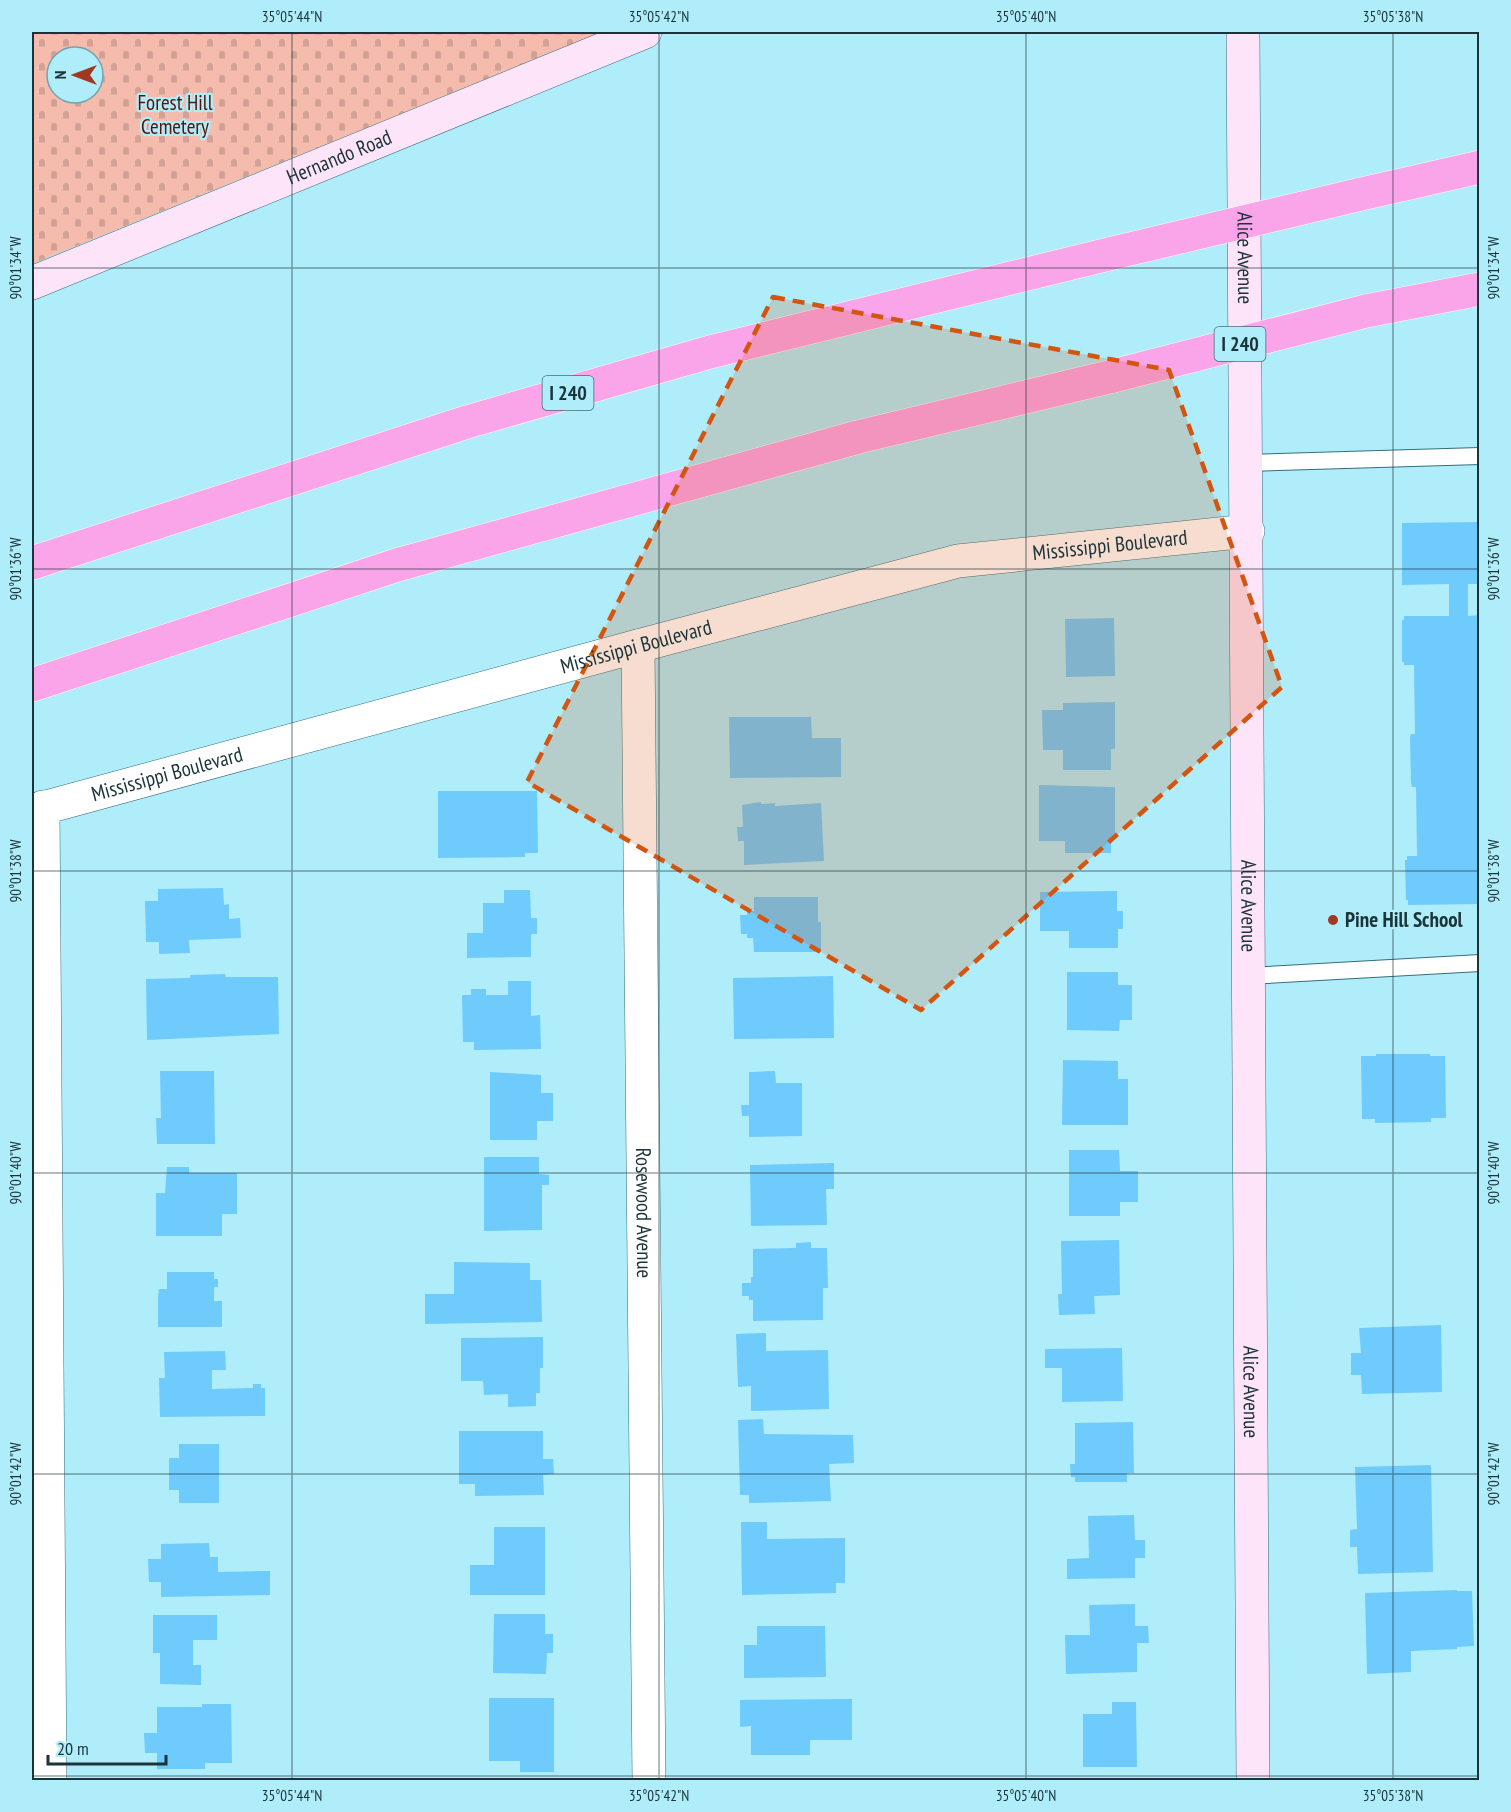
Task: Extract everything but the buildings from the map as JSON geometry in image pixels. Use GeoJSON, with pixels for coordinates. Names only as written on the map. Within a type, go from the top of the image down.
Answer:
{"type":"FeatureCollection","features":[{"type":"Feature","properties":{"kind":"highway","name":"I 240"},"geometry":{"type":"LineString","coordinates":[[32,563],[467,422],[711,352],[1113,253],[1479,167]]}},
{"type":"Feature","properties":{"kind":"highway","name":"I 240"},"geometry":{"type":"LineString","coordinates":[[32,686],[397,565],[858,437],[1366,312],[1479,289]]}},
{"type":"Feature","properties":{"kind":"street","name":"Hernando Road"},"geometry":{"type":"LineString","coordinates":[[32,283],[645,32]]}},
{"type":"Feature","properties":{"kind":"street","name":"Alice Avenue"},"geometry":{"type":"LineString","coordinates":[[1243,32],[1248,531],[1253,1780]]}},
{"type":"Feature","properties":{"kind":"street","name":"Mississippi Boulevard"},"geometry":{"type":"LineString","coordinates":[[37,809],[958,561],[1248,531]]}},
{"type":"Feature","properties":{"kind":"street","name":"Rosewood Avenue"},"geometry":{"type":"LineString","coordinates":[[638,646],[649,1780]]}},
{"type":"Feature","properties":{"kind":"street"},"geometry":{"type":"LineString","coordinates":[[37,809],[50,1780]]}},
{"type":"Feature","properties":{"kind":"lane"},"geometry":{"type":"LineString","coordinates":[[1247,463],[1479,456]]}},
{"type":"Feature","properties":{"kind":"lane"},"geometry":{"type":"LineString","coordinates":[[1248,976],[1479,963]]}},
{"type":"Feature","properties":{"kind":"highlighted area"},"geometry":{"type":"Polygon","coordinates":[[[773,297],[1169,370],[1282,687],[921,1010],[527,782],[773,297]]]}},
{"type":"Feature","properties":{"kind":"green space","name":"Forest Hill Cemetery"},"geometry":{"type":"Polygon","coordinates":[[[32,32],[602,32],[32,264],[32,32]]]}},
{"type":"Feature","properties":{"kind":"place","name":"Pine Hill School"},"geometry":{"type":"Point","coordinates":[1333,920]}}]}
